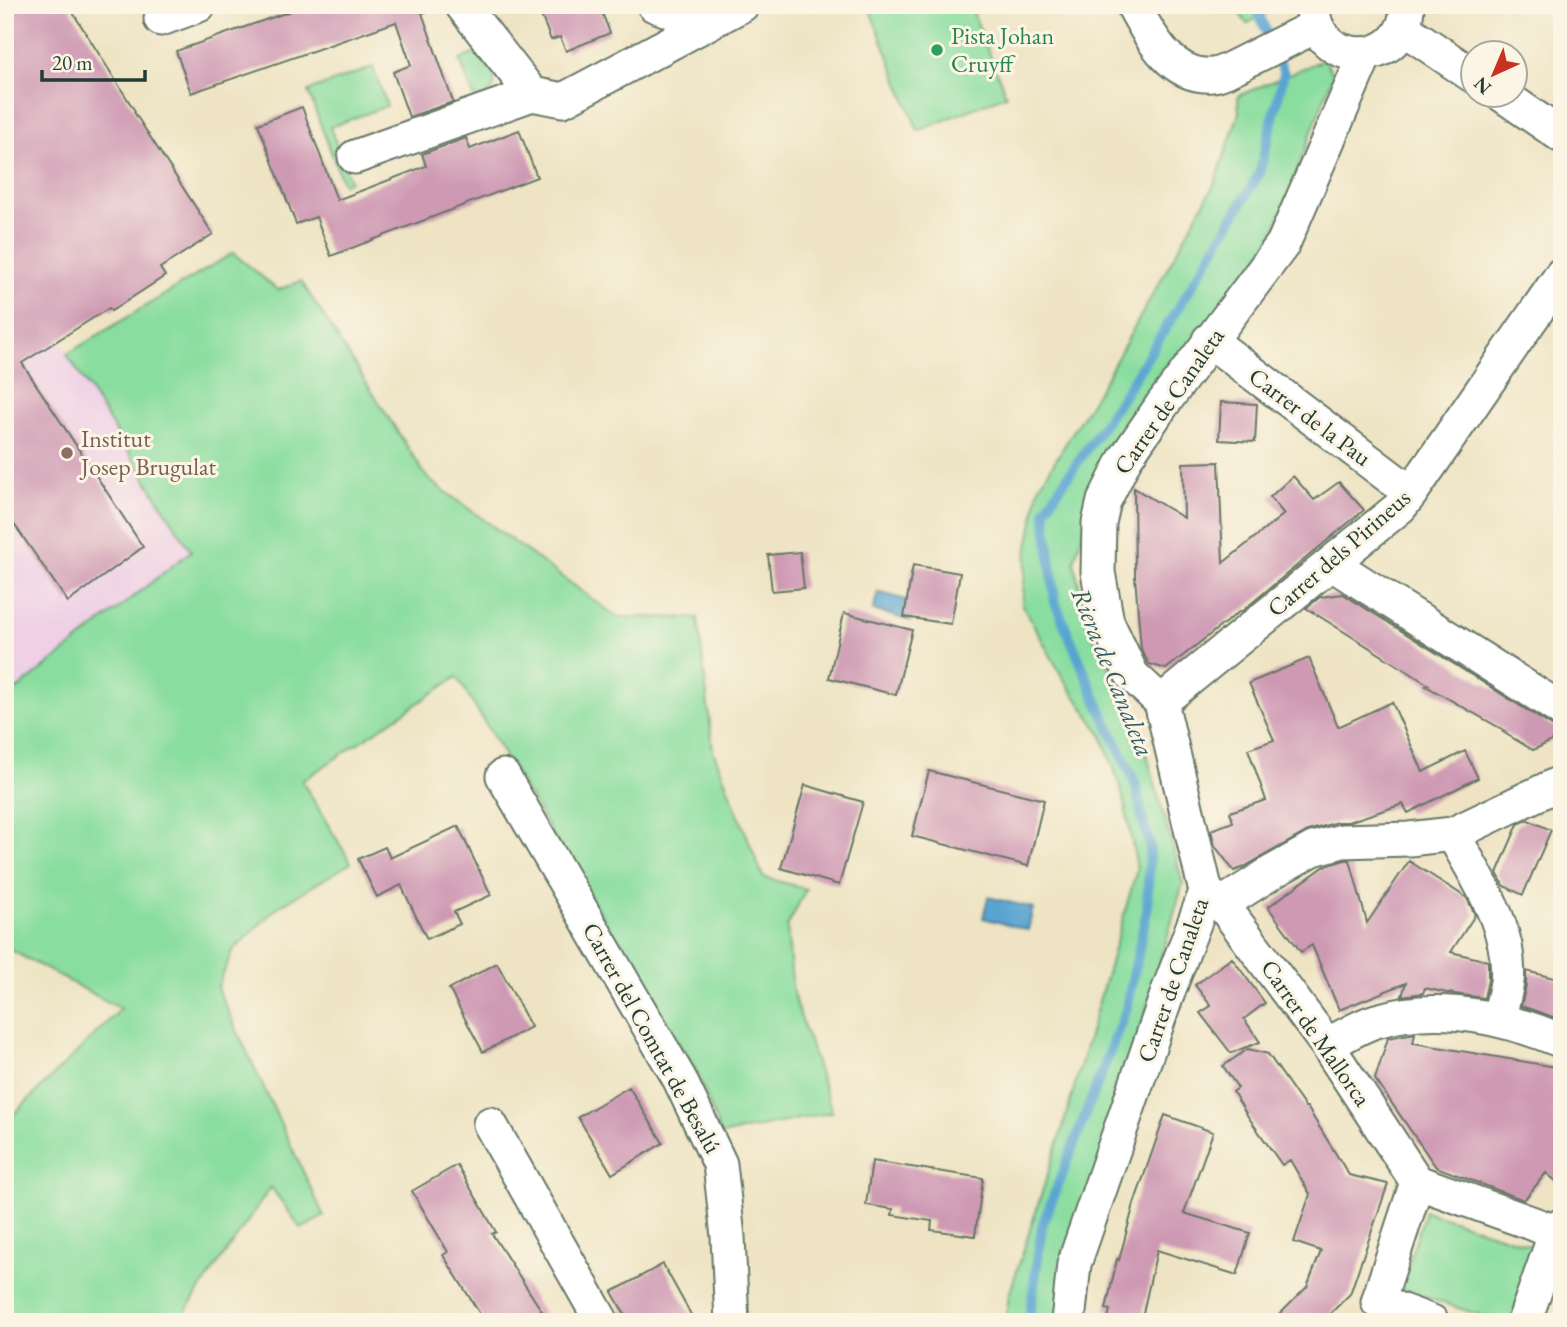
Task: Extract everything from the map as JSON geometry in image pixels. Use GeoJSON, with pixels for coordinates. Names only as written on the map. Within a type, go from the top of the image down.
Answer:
{"type":"FeatureCollection","features":[{"type":"Feature","properties":{"kind":"street"},"geometry":{"type":"LineString","coordinates":[[161,19],[199,5]]}},
{"type":"Feature","properties":{"kind":"street"},"geometry":{"type":"LineString","coordinates":[[462,5],[532,94]]}},
{"type":"Feature","properties":{"kind":"street"},"geometry":{"type":"LineString","coordinates":[[654,5],[674,12],[731,11]]}},
{"type":"Feature","properties":{"kind":"street"},"geometry":{"type":"LineString","coordinates":[[1133,5],[1151,38],[1167,58],[1191,73],[1213,75],[1228,71],[1315,16],[1324,39],[1350,54],[1365,55],[1388,46],[1396,38],[1405,17],[1458,63]]}},
{"type":"Feature","properties":{"kind":"street"},"geometry":{"type":"LineString","coordinates":[[355,158],[532,94],[563,100],[731,11]]}},
{"type":"Feature","properties":{"kind":"street","name":"Carrer de Canaleta"},"geometry":{"type":"LineString","coordinates":[[1068,1322],[1074,1264],[1169,989],[1214,898],[1161,702],[1132,675],[1107,622],[1098,572],[1099,523],[1104,501],[1125,459],[1209,340],[1283,244],[1365,55]]}},
{"type":"Feature","properties":{"kind":"street"},"geometry":{"type":"LineString","coordinates":[[1521,108],[1562,136]]}},
{"type":"Feature","properties":{"kind":"street","name":"Carrer dels Pirineus"},"geometry":{"type":"LineString","coordinates":[[1161,702],[1400,507],[1562,274]]}},
{"type":"Feature","properties":{"kind":"street","name":"Carrer de la Pau"},"geometry":{"type":"LineString","coordinates":[[1209,340],[1411,493]]}},
{"type":"Feature","properties":{"kind":"street"},"geometry":{"type":"LineString","coordinates":[[1332,564],[1562,710]]}},
{"type":"Feature","properties":{"kind":"street","name":"Carrer del Comtat de Besalú"},"geometry":{"type":"LineString","coordinates":[[503,776],[679,1078],[720,1164],[728,1237],[732,1322]]}},
{"type":"Feature","properties":{"kind":"street"},"geometry":{"type":"LineString","coordinates":[[1214,898],[1274,871],[1313,849],[1342,841],[1409,839],[1453,834],[1562,782]]}},
{"type":"Feature","properties":{"kind":"street"},"geometry":{"type":"LineString","coordinates":[[1453,834],[1490,902],[1507,947],[1507,982],[1497,1020]]}},
{"type":"Feature","properties":{"kind":"street","name":"Carrer de Mallorca"},"geometry":{"type":"LineString","coordinates":[[1214,898],[1327,1045],[1417,1182]]}},
{"type":"Feature","properties":{"kind":"street"},"geometry":{"type":"LineString","coordinates":[[1327,1045],[1375,1021],[1410,1014],[1454,1012],[1497,1020],[1562,1041]]}},
{"type":"Feature","properties":{"kind":"street"},"geometry":{"type":"LineString","coordinates":[[489,1124],[602,1322]]}},
{"type":"Feature","properties":{"kind":"street"},"geometry":{"type":"LineString","coordinates":[[1432,1322],[1368,1312],[1417,1182],[1559,1229],[1524,1322]]}},
{"type":"Feature","properties":{"kind":"shaded area","name":"Institut Josep Brugulat"},"geometry":{"type":"Polygon","coordinates":[[[5,254],[192,551],[5,699],[5,254]]]}},
{"type":"Feature","properties":{"kind":"green space","name":"Pista Johan Cruyff"},"geometry":{"type":"Polygon","coordinates":[[[868,5],[970,5],[1006,95],[918,131],[868,5]]]}},
{"type":"Feature","properties":{"kind":"green space"},"geometry":{"type":"Polygon","coordinates":[[[1233,5],[1280,5],[1247,24],[1233,5]]]}},
{"type":"Feature","properties":{"kind":"green space"},"geometry":{"type":"Polygon","coordinates":[[[477,52],[495,74],[493,89],[485,97],[474,97],[460,60],[477,52]]]}},
{"type":"Feature","properties":{"kind":"green space"},"geometry":{"type":"Polygon","coordinates":[[[1325,59],[1333,75],[1272,237],[1096,487],[1074,562],[1088,626],[1136,717],[1183,883],[1055,1322],[1005,1322],[1009,1295],[1062,1130],[1137,869],[1120,785],[1101,734],[1063,678],[1022,604],[1027,554],[1039,487],[1106,378],[1215,183],[1239,113],[1238,96],[1325,59]]]}},
{"type":"Feature","properties":{"kind":"green space"},"geometry":{"type":"Polygon","coordinates":[[[373,67],[387,106],[330,127],[350,181],[343,184],[308,91],[373,67]]]}},
{"type":"Feature","properties":{"kind":"green space"},"geometry":{"type":"Polygon","coordinates":[[[233,253],[278,290],[301,281],[428,479],[617,617],[698,618],[713,750],[763,877],[806,889],[787,927],[793,993],[832,1112],[721,1135],[698,1074],[457,677],[302,781],[351,863],[278,907],[233,950],[217,988],[324,1216],[301,1229],[271,1187],[178,1322],[5,1322],[5,1123],[121,1009],[5,947],[5,699],[191,551],[67,354],[233,253]]]}},
{"type":"Feature","properties":{"kind":"green space"},"geometry":{"type":"Polygon","coordinates":[[[1425,1211],[1536,1247],[1511,1322],[1501,1322],[1400,1289],[1425,1211]]]}},
{"type":"Feature","properties":{"kind":"water"},"geometry":{"type":"Polygon","coordinates":[[[878,592],[916,603],[911,621],[873,610],[878,592]]]}},
{"type":"Feature","properties":{"kind":"water"},"geometry":{"type":"Polygon","coordinates":[[[988,897],[1033,908],[1028,930],[983,918],[988,897]]]}},
{"type":"Feature","properties":{"kind":"building"},"geometry":{"type":"Polygon","coordinates":[[[5,5],[68,5],[213,234],[160,268],[165,276],[22,363],[143,547],[68,602],[5,511],[5,5]]]}},
{"type":"Feature","properties":{"kind":"building"},"geometry":{"type":"Polygon","coordinates":[[[308,5],[431,5],[432,10],[422,13],[453,102],[409,117],[393,72],[411,65],[396,22],[191,93],[176,51],[308,5]]]}},
{"type":"Feature","properties":{"kind":"building"},"geometry":{"type":"Polygon","coordinates":[[[537,5],[599,5],[610,33],[566,51],[560,37],[551,40],[537,5]]]}},
{"type":"Feature","properties":{"kind":"building"},"geometry":{"type":"Polygon","coordinates":[[[302,107],[337,200],[426,166],[422,154],[466,138],[470,149],[519,130],[537,177],[331,256],[316,217],[296,224],[258,124],[302,107]]]}},
{"type":"Feature","properties":{"kind":"building"},"geometry":{"type":"Polygon","coordinates":[[[1221,402],[1257,404],[1255,442],[1219,440],[1221,402]]]}},
{"type":"Feature","properties":{"kind":"building"},"geometry":{"type":"Polygon","coordinates":[[[1219,462],[1223,563],[1284,514],[1270,497],[1293,476],[1314,500],[1339,482],[1364,510],[1241,612],[1166,669],[1149,664],[1141,649],[1135,576],[1134,488],[1184,518],[1183,463],[1219,462]]]}},
{"type":"Feature","properties":{"kind":"building"},"geometry":{"type":"Polygon","coordinates":[[[800,552],[804,588],[772,591],[768,555],[800,552]]]}},
{"type":"Feature","properties":{"kind":"building"},"geometry":{"type":"Polygon","coordinates":[[[913,565],[960,573],[951,624],[904,617],[913,565]]]}},
{"type":"Feature","properties":{"kind":"building"},"geometry":{"type":"Polygon","coordinates":[[[1343,594],[1552,726],[1562,729],[1562,736],[1533,750],[1426,686],[1429,685],[1306,608],[1320,597],[1343,594]]]}},
{"type":"Feature","properties":{"kind":"building"},"geometry":{"type":"Polygon","coordinates":[[[844,613],[912,630],[896,695],[829,678],[844,613]]]}},
{"type":"Feature","properties":{"kind":"building"},"geometry":{"type":"Polygon","coordinates":[[[1309,658],[1338,727],[1392,702],[1423,772],[1465,751],[1478,778],[1408,813],[1403,804],[1348,822],[1337,822],[1308,831],[1234,871],[1215,846],[1211,830],[1233,822],[1230,812],[1266,800],[1248,749],[1274,740],[1249,683],[1309,658]]]}},
{"type":"Feature","properties":{"kind":"building"},"geometry":{"type":"Polygon","coordinates":[[[929,771],[1044,800],[1028,866],[912,836],[929,771]]]}},
{"type":"Feature","properties":{"kind":"building"},"geometry":{"type":"Polygon","coordinates":[[[805,785],[863,802],[839,885],[781,868],[805,785]]]}},
{"type":"Feature","properties":{"kind":"building"},"geometry":{"type":"Polygon","coordinates":[[[1528,820],[1551,830],[1523,895],[1504,886],[1497,873],[1518,824],[1528,820]]]}},
{"type":"Feature","properties":{"kind":"building"},"geometry":{"type":"Polygon","coordinates":[[[458,826],[491,895],[454,912],[460,924],[427,939],[401,885],[377,897],[358,859],[385,847],[390,858],[458,826]]]}},
{"type":"Feature","properties":{"kind":"building"},"geometry":{"type":"Polygon","coordinates":[[[1350,860],[1367,923],[1409,861],[1467,898],[1475,915],[1451,952],[1488,961],[1484,998],[1425,988],[1423,993],[1402,996],[1406,983],[1339,1010],[1312,945],[1301,952],[1268,907],[1325,866],[1350,860]]]}},
{"type":"Feature","properties":{"kind":"building"},"geometry":{"type":"Polygon","coordinates":[[[1232,958],[1265,1003],[1244,1019],[1260,1042],[1231,1053],[1200,1013],[1211,1006],[1195,985],[1232,958]]]}},
{"type":"Feature","properties":{"kind":"building"},"geometry":{"type":"Polygon","coordinates":[[[497,963],[531,1027],[483,1052],[449,989],[497,963]]]}},
{"type":"Feature","properties":{"kind":"building"},"geometry":{"type":"Polygon","coordinates":[[[1526,971],[1562,980],[1562,1020],[1521,1006],[1526,971]]]}},
{"type":"Feature","properties":{"kind":"building"},"geometry":{"type":"Polygon","coordinates":[[[1415,1033],[1413,1043],[1562,1068],[1562,1186],[1546,1173],[1524,1200],[1436,1167],[1375,1079],[1388,1038],[1415,1033]]]}},
{"type":"Feature","properties":{"kind":"building"},"geometry":{"type":"Polygon","coordinates":[[[1248,1049],[1268,1054],[1307,1107],[1349,1175],[1388,1184],[1350,1294],[1322,1322],[1272,1322],[1307,1287],[1321,1251],[1294,1242],[1310,1194],[1290,1160],[1282,1165],[1249,1118],[1233,1092],[1238,1088],[1223,1066],[1248,1049]]]}},
{"type":"Feature","properties":{"kind":"building"},"geometry":{"type":"Polygon","coordinates":[[[629,1087],[663,1143],[612,1174],[578,1117],[629,1087]]]}},
{"type":"Feature","properties":{"kind":"building"},"geometry":{"type":"Polygon","coordinates":[[[1165,1115],[1213,1132],[1184,1213],[1250,1233],[1237,1275],[1157,1250],[1141,1322],[1107,1322],[1110,1310],[1106,1309],[1117,1259],[1119,1260],[1134,1204],[1165,1115]]]}},
{"type":"Feature","properties":{"kind":"building"},"geometry":{"type":"Polygon","coordinates":[[[872,1161],[983,1178],[975,1236],[931,1230],[932,1221],[892,1215],[893,1209],[866,1205],[872,1161]]]}},
{"type":"Feature","properties":{"kind":"building"},"geometry":{"type":"Polygon","coordinates":[[[457,1165],[496,1232],[492,1234],[549,1322],[485,1322],[443,1255],[448,1252],[412,1191],[457,1165]]]}},
{"type":"Feature","properties":{"kind":"building"},"geometry":{"type":"Polygon","coordinates":[[[663,1264],[695,1322],[629,1322],[612,1292],[663,1264]]]}},
{"type":"Feature","properties":{"kind":"waterway","name":"Riera de Canaleta"},"geometry":{"type":"LineString","coordinates":[[1029,1322],[1042,1226],[1126,1010],[1147,910],[1150,845],[1136,785],[1055,602],[1045,510],[1123,396],[1259,174],[1284,73],[1255,5]]}},
{"type":"Feature","properties":{"kind":"place","name":"Pista Johan Cruyff"},"geometry":{"type":"Point","coordinates":[937,50]}},
{"type":"Feature","properties":{"kind":"place","name":"Institut Josep Brugulat"},"geometry":{"type":"Point","coordinates":[67,453]}}]}
